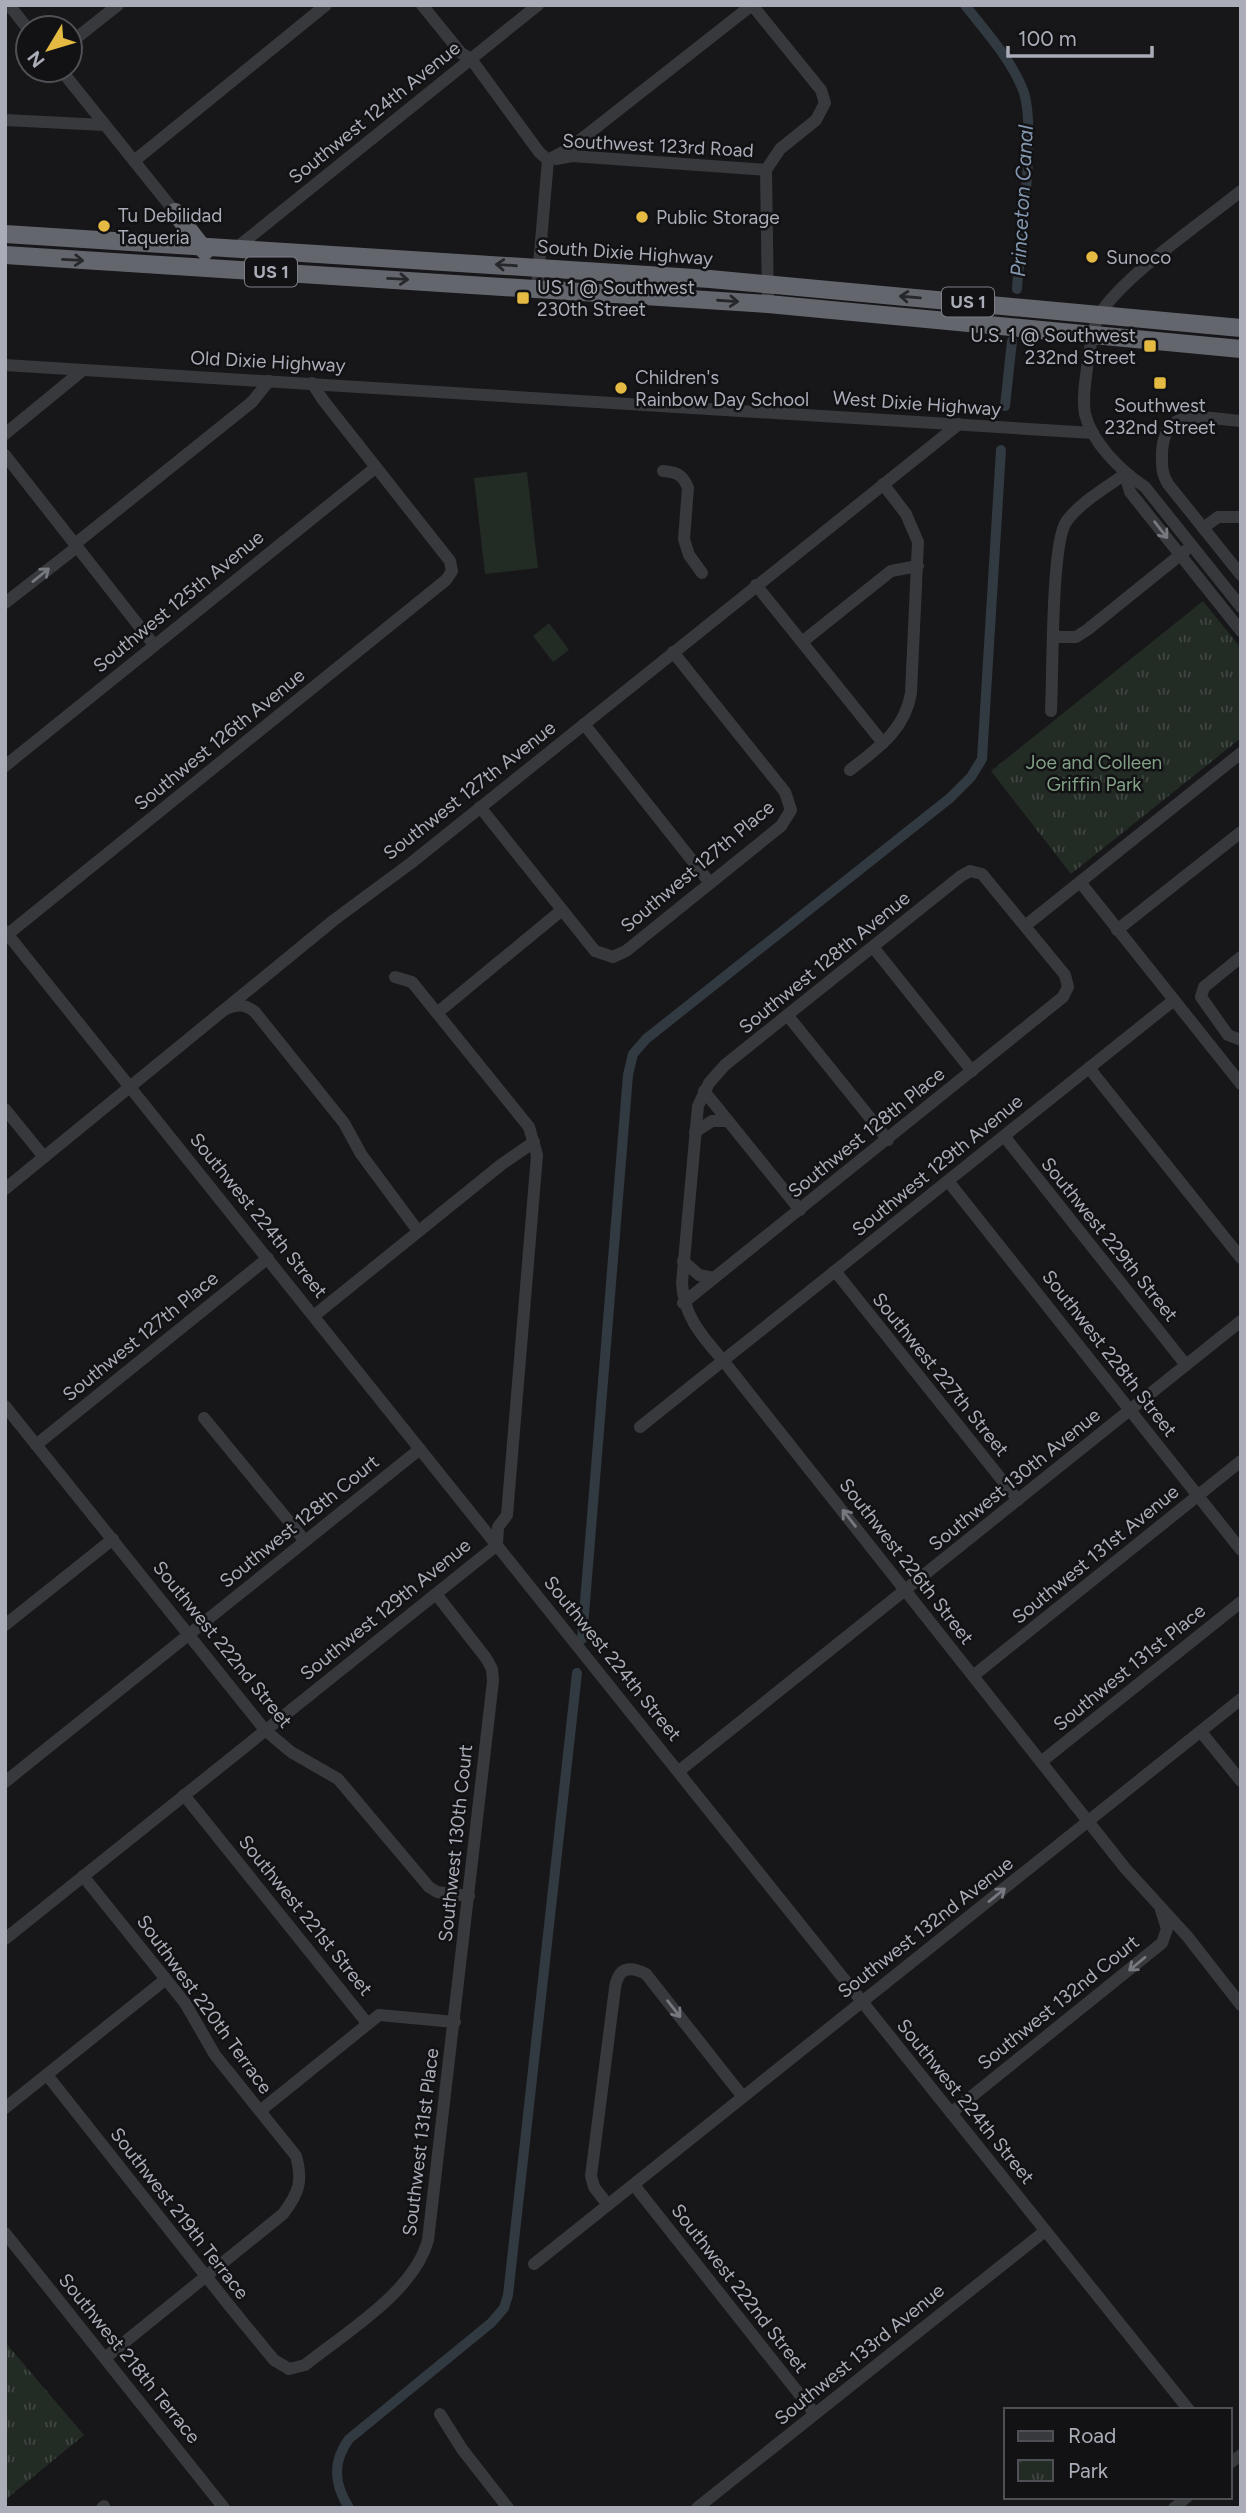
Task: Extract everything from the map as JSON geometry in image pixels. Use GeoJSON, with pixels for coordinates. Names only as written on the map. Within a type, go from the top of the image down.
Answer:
{"type":"FeatureCollection","features":[{"type":"Feature","properties":{"kind":"highway"},"geometry":{"type":"LineString","coordinates":[[163,244],[175,232],[175,212]]}},
{"type":"Feature","properties":{"kind":"highway"},"geometry":{"type":"LineString","coordinates":[[175,212],[217,268]]}},
{"type":"Feature","properties":{"kind":"highway","name":"South Dixie Highway"},"geometry":{"type":"LineString","coordinates":[[7,236],[768,283],[1241,328]]}},
{"type":"Feature","properties":{"kind":"highway","name":"US 1"},"geometry":{"type":"LineString","coordinates":[[5,255],[768,304],[1241,349]]}},
{"type":"Feature","properties":{"kind":"highway"},"geometry":{"type":"LineString","coordinates":[[243,270],[250,261],[256,260],[353,267],[379,258]]}},
{"type":"Feature","properties":{"kind":"highway"},"geometry":{"type":"LineString","coordinates":[[942,320],[970,311],[1082,323],[1100,315]]}},
{"type":"Feature","properties":{"kind":"highway"},"geometry":{"type":"LineString","coordinates":[[1092,335],[1100,326],[1125,325],[1241,338]]}},
{"type":"Feature","properties":{"kind":"street"},"geometry":{"type":"LineString","coordinates":[[84,32],[118,5]]}},
{"type":"Feature","properties":{"kind":"street"},"geometry":{"type":"LineString","coordinates":[[134,161],[327,5]]}},
{"type":"Feature","properties":{"kind":"street"},"geometry":{"type":"LineString","coordinates":[[422,5],[461,53],[471,59],[539,152],[548,160]]}},
{"type":"Feature","properties":{"kind":"street","name":"Southwest 124th Avenue"},"geometry":{"type":"LineString","coordinates":[[235,249],[538,5]]}},
{"type":"Feature","properties":{"kind":"street"},"geometry":{"type":"LineString","coordinates":[[548,160],[588,134],[752,5],[821,90],[825,103],[816,120],[775,154],[766,170],[768,304]]}},
{"type":"Feature","properties":{"kind":"street"},"geometry":{"type":"LineString","coordinates":[[72,84],[175,212]]}},
{"type":"Feature","properties":{"kind":"street"},"geometry":{"type":"LineString","coordinates":[[5,120],[104,125]]}},
{"type":"Feature","properties":{"kind":"street"},"geometry":{"type":"LineString","coordinates":[[588,134],[587,149],[597,158]]}},
{"type":"Feature","properties":{"kind":"street","name":"Southwest 123rd Road"},"geometry":{"type":"LineString","coordinates":[[548,160],[597,158],[766,170]]}},
{"type":"Feature","properties":{"kind":"street"},"geometry":{"type":"LineString","coordinates":[[537,288],[548,160]]}},
{"type":"Feature","properties":{"kind":"street"},"geometry":{"type":"LineString","coordinates":[[1241,191],[1146,268],[1100,315],[1092,335],[1084,404],[1093,433],[1125,474],[1145,487],[1241,607]]}},
{"type":"Feature","properties":{"kind":"street","name":"Old Dixie Highway"},"geometry":{"type":"LineString","coordinates":[[5,365],[528,397]]}},
{"type":"Feature","properties":{"kind":"street"},"geometry":{"type":"LineString","coordinates":[[5,434],[83,370]]}},
{"type":"Feature","properties":{"kind":"street"},"geometry":{"type":"LineString","coordinates":[[5,603],[252,402],[270,381]]}},
{"type":"Feature","properties":{"kind":"street"},"geometry":{"type":"LineString","coordinates":[[313,383],[375,468]]}},
{"type":"Feature","properties":{"kind":"street","name":"West Dixie Highway"},"geometry":{"type":"LineString","coordinates":[[528,397],[1093,433]]}},
{"type":"Feature","properties":{"kind":"street"},"geometry":{"type":"LineString","coordinates":[[1241,421],[1184,418],[1170,424],[1163,440],[1163,474],[1241,575]]}},
{"type":"Feature","properties":{"kind":"street","name":"Southwest 127th Avenue"},"geometry":{"type":"LineString","coordinates":[[5,1189],[223,1010],[959,424]]}},
{"type":"Feature","properties":{"kind":"street"},"geometry":{"type":"LineString","coordinates":[[5,455],[154,645]]}},
{"type":"Feature","properties":{"kind":"street","name":"Southwest 126th Avenue"},"geometry":{"type":"LineString","coordinates":[[6,933],[446,580],[452,571],[450,561],[375,468]]}},
{"type":"Feature","properties":{"kind":"street","name":"Southwest 125th Avenue"},"geometry":{"type":"LineString","coordinates":[[5,765],[375,468]]}},
{"type":"Feature","properties":{"kind":"street"},"geometry":{"type":"LineString","coordinates":[[663,471],[675,472],[688,488],[686,546],[702,573]]}},
{"type":"Feature","properties":{"kind":"street"},"geometry":{"type":"LineString","coordinates":[[1125,474],[1130,492],[1241,631]]}},
{"type":"Feature","properties":{"kind":"street"},"geometry":{"type":"LineString","coordinates":[[1051,711],[1056,579],[1062,531],[1072,516],[1125,474]]}},
{"type":"Feature","properties":{"kind":"street"},"geometry":{"type":"LineString","coordinates":[[850,770],[883,743],[902,722],[911,693],[919,550],[913,526],[883,484]]}},
{"type":"Feature","properties":{"kind":"street"},"geometry":{"type":"LineString","coordinates":[[1203,528],[1218,517],[1241,517]]}},
{"type":"Feature","properties":{"kind":"street"},"geometry":{"type":"LineString","coordinates":[[1055,637],[1076,637],[1192,545]]}},
{"type":"Feature","properties":{"kind":"street"},"geometry":{"type":"LineString","coordinates":[[802,642],[891,571],[918,566]]}},
{"type":"Feature","properties":{"kind":"street"},"geometry":{"type":"LineString","coordinates":[[756,585],[883,743]]}},
{"type":"Feature","properties":{"kind":"street","name":"Southwest 127th Place"},"geometry":{"type":"LineString","coordinates":[[562,910],[595,951],[612,957],[626,951],[781,826],[792,807],[785,792],[673,652]]}},
{"type":"Feature","properties":{"kind":"street"},"geometry":{"type":"LineString","coordinates":[[583,724],[710,883]]}},
{"type":"Feature","properties":{"kind":"street"},"geometry":{"type":"LineString","coordinates":[[1026,926],[1241,753]]}},
{"type":"Feature","properties":{"kind":"street"},"geometry":{"type":"LineString","coordinates":[[437,1013],[562,910],[481,807]]}},
{"type":"Feature","properties":{"kind":"street"},"geometry":{"type":"LineString","coordinates":[[1117,930],[1241,832]]}},
{"type":"Feature","properties":{"kind":"street","name":"Southwest 128th Avenue"},"geometry":{"type":"LineString","coordinates":[[704,1091],[719,1070],[961,876],[974,871],[986,877],[1026,926]]}},
{"type":"Feature","properties":{"kind":"street"},"geometry":{"type":"LineString","coordinates":[[1080,882],[1241,1084]]}},
{"type":"Feature","properties":{"kind":"street","name":"Southwest 128th Place"},"geometry":{"type":"LineString","coordinates":[[684,1303],[1059,1001],[1068,987],[1065,975],[1026,926]]}},
{"type":"Feature","properties":{"kind":"street","name":"Southwest 224th Street"},"geometry":{"type":"LineString","coordinates":[[6,933],[315,1315],[1187,2408]]}},
{"type":"Feature","properties":{"kind":"street"},"geometry":{"type":"LineString","coordinates":[[873,947],[972,1071]]}},
{"type":"Feature","properties":{"kind":"street"},"geometry":{"type":"LineString","coordinates":[[1240,1040],[1228,1035],[1204,1004],[1201,993],[1204,987],[1241,957]]}},
{"type":"Feature","properties":{"kind":"street"},"geometry":{"type":"LineString","coordinates":[[395,976],[412,982],[529,1127],[537,1155],[507,1515],[498,1527],[497,1545]]}},
{"type":"Feature","properties":{"kind":"street","name":"Southwest 129th Avenue"},"geometry":{"type":"LineString","coordinates":[[640,1427],[1174,1000]]}},
{"type":"Feature","properties":{"kind":"street"},"geometry":{"type":"LineString","coordinates":[[223,1010],[236,1005],[247,1006],[255,1012],[344,1123],[361,1154],[418,1231]]}},
{"type":"Feature","properties":{"kind":"street"},"geometry":{"type":"LineString","coordinates":[[788,1016],[888,1140]]}},
{"type":"Feature","properties":{"kind":"street"},"geometry":{"type":"LineString","coordinates":[[1089,1068],[1241,1258]]}},
{"type":"Feature","properties":{"kind":"street"},"geometry":{"type":"LineString","coordinates":[[704,1091],[800,1210]]}},
{"type":"Feature","properties":{"kind":"street","name":"Southwest 226th Street"},"geometry":{"type":"LineString","coordinates":[[704,1091],[698,1105],[683,1261],[684,1303],[696,1329],[723,1359],[1088,1822],[1161,1910],[1187,1936],[1241,2005]]}},
{"type":"Feature","properties":{"kind":"street"},"geometry":{"type":"LineString","coordinates":[[5,1109],[44,1157]]}},
{"type":"Feature","properties":{"kind":"street"},"geometry":{"type":"LineString","coordinates":[[695,1132],[712,1121],[728,1121]]}},
{"type":"Feature","properties":{"kind":"street","name":"Southwest 229th Street"},"geometry":{"type":"LineString","coordinates":[[1003,1136],[1186,1365]]}},
{"type":"Feature","properties":{"kind":"street"},"geometry":{"type":"LineString","coordinates":[[315,1315],[534,1142]]}},
{"type":"Feature","properties":{"kind":"street","name":"Southwest 228th Street"},"geometry":{"type":"LineString","coordinates":[[948,1181],[1241,1550]]}},
{"type":"Feature","properties":{"kind":"street","name":"Southwest 127th Place"},"geometry":{"type":"LineString","coordinates":[[36,1445],[268,1258]]}},
{"type":"Feature","properties":{"kind":"street"},"geometry":{"type":"LineString","coordinates":[[683,1261],[699,1275],[714,1278]]}},
{"type":"Feature","properties":{"kind":"street","name":"Southwest 227th Street"},"geometry":{"type":"LineString","coordinates":[[835,1271],[1018,1500]]}},
{"type":"Feature","properties":{"kind":"street","name":"Southwest 130th Avenue"},"geometry":{"type":"LineString","coordinates":[[679,1771],[1241,1321]]}},
{"type":"Feature","properties":{"kind":"street","name":"Southwest 222nd Street"},"geometry":{"type":"LineString","coordinates":[[5,1406],[265,1730],[291,1752],[338,1779],[429,1887],[437,1892],[469,1896]]}},
{"type":"Feature","properties":{"kind":"street"},"geometry":{"type":"LineString","coordinates":[[204,1418],[305,1541]]}},
{"type":"Feature","properties":{"kind":"street","name":"Southwest 128th Court"},"geometry":{"type":"LineString","coordinates":[[5,1782],[420,1449]]}},
{"type":"Feature","properties":{"kind":"street","name":"Southwest 131st Avenue"},"geometry":{"type":"LineString","coordinates":[[972,1676],[1241,1461]]}},
{"type":"Feature","properties":{"kind":"street"},"geometry":{"type":"LineString","coordinates":[[5,1625],[113,1539]]}},
{"type":"Feature","properties":{"kind":"street","name":"Southwest 129th Avenue"},"geometry":{"type":"LineString","coordinates":[[265,1730],[497,1545]]}},
{"type":"Feature","properties":{"kind":"street","name":"Southwest 130th Court"},"geometry":{"type":"LineString","coordinates":[[436,1594],[492,1669],[455,2022]]}},
{"type":"Feature","properties":{"kind":"street","name":"Southwest 131st Place"},"geometry":{"type":"LineString","coordinates":[[1041,1762],[1241,1602]]}},
{"type":"Feature","properties":{"kind":"street","name":"Southwest 132nd Avenue"},"geometry":{"type":"LineString","coordinates":[[534,2264],[1241,1699]]}},
{"type":"Feature","properties":{"kind":"street"},"geometry":{"type":"LineString","coordinates":[[5,1939],[265,1730]]}},
{"type":"Feature","properties":{"kind":"street"},"geometry":{"type":"LineString","coordinates":[[1201,1732],[1241,1781]]}},
{"type":"Feature","properties":{"kind":"street","name":"Southwest 221st Street"},"geometry":{"type":"LineString","coordinates":[[184,1795],[367,2023],[379,2015],[455,2022]]}},
{"type":"Feature","properties":{"kind":"street","name":"Southwest 220th Terrace"},"geometry":{"type":"LineString","coordinates":[[83,1875],[185,2003],[215,2055],[296,2156],[301,2174],[300,2188],[295,2199],[283,2214],[206,2276]]}},
{"type":"Feature","properties":{"kind":"street","name":"Southwest 132nd Court"},"geometry":{"type":"LineString","coordinates":[[951,2113],[1162,1943],[1167,1929],[1161,1910]]}},
{"type":"Feature","properties":{"kind":"street"},"geometry":{"type":"LineString","coordinates":[[608,2206],[594,2187],[592,2176],[615,1988],[617,1976],[625,1969],[635,1968],[646,1974],[743,2097]]}},
{"type":"Feature","properties":{"kind":"street"},"geometry":{"type":"LineString","coordinates":[[5,2108],[166,1979]]}},
{"type":"Feature","properties":{"kind":"street","name":"Southwest 131st Place"},"geometry":{"type":"LineString","coordinates":[[289,2369],[304,2365],[389,2297],[414,2272],[424,2257],[455,2022]]}},
{"type":"Feature","properties":{"kind":"street"},"geometry":{"type":"LineString","coordinates":[[260,2111],[367,2023]]}},
{"type":"Feature","properties":{"kind":"street","name":"Southwest 219th Terrace"},"geometry":{"type":"LineString","coordinates":[[47,2075],[274,2360],[289,2369]]}},
{"type":"Feature","properties":{"kind":"street","name":"Southwest 222nd Street"},"geometry":{"type":"LineString","coordinates":[[634,2185],[815,2414]]}},
{"type":"Feature","properties":{"kind":"street","name":"Southwest 133rd Avenue"},"geometry":{"type":"LineString","coordinates":[[697,2508],[1045,2231]]}},
{"type":"Feature","properties":{"kind":"street","name":"Southwest 218th Terrace"},"geometry":{"type":"LineString","coordinates":[[5,2233],[224,2508]]}},
{"type":"Feature","properties":{"kind":"street"},"geometry":{"type":"LineString","coordinates":[[105,2358],[206,2276]]}},
{"type":"Feature","properties":{"kind":"street"},"geometry":{"type":"LineString","coordinates":[[440,2414],[462,2449],[508,2508]]}},
{"type":"Feature","properties":{"kind":"green space"},"geometry":{"type":"Polygon","coordinates":[[[527,472],[538,568],[485,574],[474,478],[527,472]]]}},
{"type":"Feature","properties":{"kind":"green space","name":"Joe and Colleen Griffin Park"},"geometry":{"type":"Polygon","coordinates":[[[1203,601],[1241,648],[1241,738],[1071,874],[991,771],[1203,601]]]}},
{"type":"Feature","properties":{"kind":"green space"},"geometry":{"type":"Polygon","coordinates":[[[549,623],[569,650],[553,662],[533,636],[549,623]]]}},
{"type":"Feature","properties":{"kind":"green space"},"geometry":{"type":"Polygon","coordinates":[[[5,2342],[84,2435],[5,2500],[5,2342]]]}},
{"type":"Feature","properties":{"kind":"waterway","name":"Princeton Canal"},"geometry":{"type":"LineString","coordinates":[[965,5],[1012,67],[1023,90],[1027,107],[1028,157],[1017,289]]}},
{"type":"Feature","properties":{"kind":"waterway","name":"Princeton Canal"},"geometry":{"type":"LineString","coordinates":[[1005,406],[1012,341]]}},
{"type":"Feature","properties":{"kind":"waterway"},"geometry":{"type":"LineString","coordinates":[[582,1639],[628,1075],[633,1054],[646,1039],[950,798],[971,777],[982,759],[1001,450]]}},
{"type":"Feature","properties":{"kind":"waterway"},"geometry":{"type":"LineString","coordinates":[[349,2508],[340,2490],[337,2473],[340,2456],[349,2439],[491,2323],[504,2308],[508,2295],[577,1673]]}},
{"type":"Feature","properties":{"kind":"place","name":"Public Storage"},"geometry":{"type":"Point","coordinates":[642,217]}},
{"type":"Feature","properties":{"kind":"place","name":"Tu Debilidad Taqueria"},"geometry":{"type":"Point","coordinates":[104,226]}},
{"type":"Feature","properties":{"kind":"place","name":"Sunoco"},"geometry":{"type":"Point","coordinates":[1092,257]}},
{"type":"Feature","properties":{"kind":"place","name":"US 1 @ Southwest 230th Street"},"geometry":{"type":"Point","coordinates":[523,298]}},
{"type":"Feature","properties":{"kind":"place","name":"U.S. 1 @ Southwest 232nd Street"},"geometry":{"type":"Point","coordinates":[1150,346]}},
{"type":"Feature","properties":{"kind":"place","name":"Southwest 232nd Street"},"geometry":{"type":"Point","coordinates":[1160,383]}},
{"type":"Feature","properties":{"kind":"place","name":"Children's Rainbow Day School"},"geometry":{"type":"Point","coordinates":[621,388]}}]}
